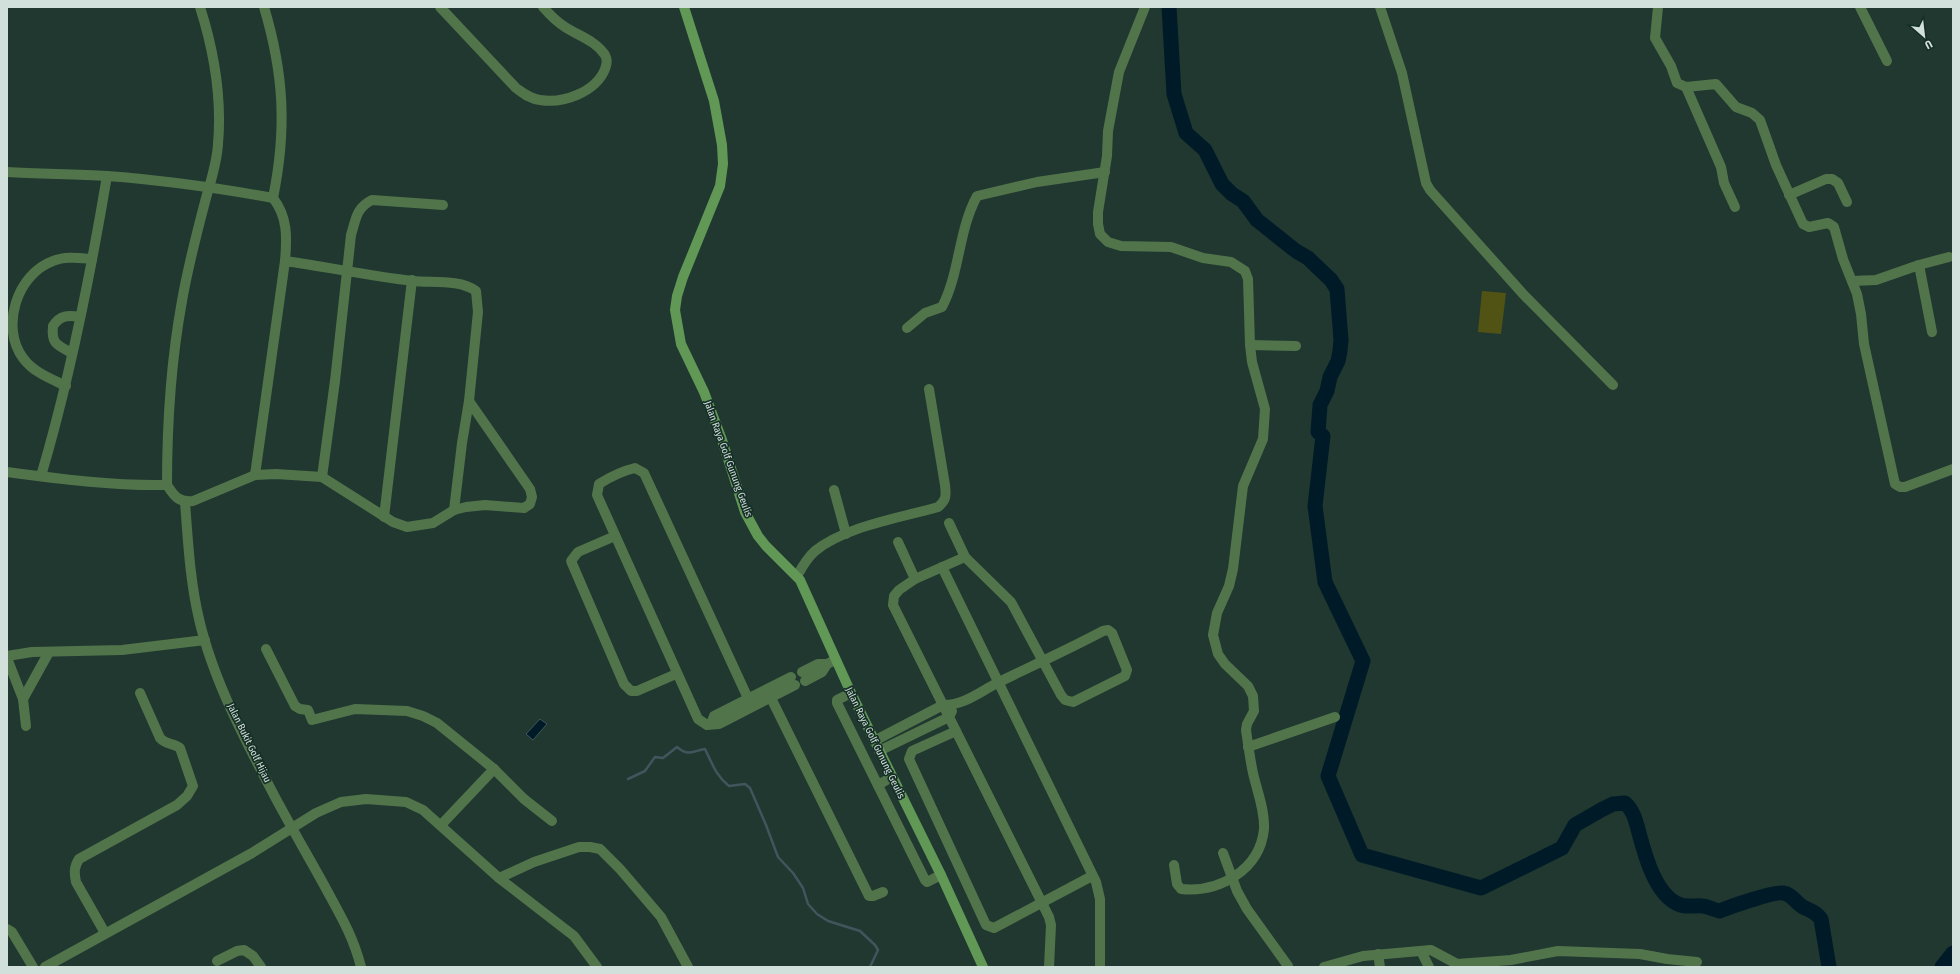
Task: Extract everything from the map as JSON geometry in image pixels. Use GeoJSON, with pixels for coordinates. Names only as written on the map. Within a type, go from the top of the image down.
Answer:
{"type":"FeatureCollection","features":[{"type":"Feature","properties":{"kind":"main road","name":"Jalan Raya Golf Gunung Geulis"},"geometry":{"type":"LineString","coordinates":[[684,7],[714,101],[722,145],[723,164],[720,186],[681,283],[675,310],[676,325],[681,344],[704,392],[722,440],[745,512],[758,536],[774,555],[797,576],[831,662],[851,693],[941,875],[983,967]]}},
{"type":"Feature","properties":{"kind":"street"},"geometry":{"type":"LineString","coordinates":[[200,7],[214,61],[217,87],[218,145],[182,301],[168,419],[167,485],[174,497],[185,502],[193,501],[255,475],[276,474],[322,477],[384,517],[407,527],[422,526],[433,523],[454,510],[485,505],[524,508],[530,504],[532,497],[530,489],[469,401]]}},
{"type":"Feature","properties":{"kind":"street"},"geometry":{"type":"LineString","coordinates":[[264,7],[276,52],[281,100],[279,162],[273,198]]}},
{"type":"Feature","properties":{"kind":"street"},"geometry":{"type":"LineString","coordinates":[[440,7],[516,88],[527,96],[540,100],[554,100],[581,93],[595,84],[604,72],[607,63],[606,56],[597,45],[565,27],[543,7]]}},
{"type":"Feature","properties":{"kind":"street"},"geometry":{"type":"LineString","coordinates":[[1145,7],[1119,72],[1108,131],[1098,212],[1100,234],[1108,242],[1121,246],[1171,246],[1203,258],[1231,262],[1245,271],[1248,279],[1252,362],[1265,409],[1263,439],[1243,486],[1233,569],[1229,586],[1217,613],[1213,634],[1218,654],[1225,664],[1248,686],[1253,696],[1255,705],[1254,711],[1247,724],[1248,747],[1261,805],[1264,830],[1252,860],[1243,871],[1233,878],[1205,888],[1181,889],[1177,884],[1174,865]]}},
{"type":"Feature","properties":{"kind":"street"},"geometry":{"type":"LineString","coordinates":[[1380,7],[1402,73],[1426,183],[1430,190],[1523,294],[1613,385]]}},
{"type":"Feature","properties":{"kind":"street"},"geometry":{"type":"LineString","coordinates":[[1658,7],[1655,38],[1656,43],[1671,66],[1677,83],[1686,87],[1716,84],[1736,107],[1752,114],[1760,120],[1776,166],[1800,221],[1806,226],[1828,223],[1834,227],[1861,314],[1864,344],[1895,484],[1900,487],[1905,487],[1953,469]]}},
{"type":"Feature","properties":{"kind":"street"},"geometry":{"type":"LineString","coordinates":[[1860,7],[1887,61]]}},
{"type":"Feature","properties":{"kind":"street"},"geometry":{"type":"LineString","coordinates":[[1686,87],[1722,167],[1724,183],[1736,206]]}},
{"type":"Feature","properties":{"kind":"street"},"geometry":{"type":"LineString","coordinates":[[7,172],[107,176],[209,186],[273,198],[281,208],[286,228],[285,261],[255,475]]}},
{"type":"Feature","properties":{"kind":"street"},"geometry":{"type":"LineString","coordinates":[[907,328],[925,313],[942,307],[953,276],[963,230],[977,196],[1037,182],[1104,172]]}},
{"type":"Feature","properties":{"kind":"street"},"geometry":{"type":"LineString","coordinates":[[41,476],[66,386],[107,176]]}},
{"type":"Feature","properties":{"kind":"street"},"geometry":{"type":"LineString","coordinates":[[1789,195],[1826,179],[1832,179],[1838,183],[1847,202]]}},
{"type":"Feature","properties":{"kind":"street"},"geometry":{"type":"LineString","coordinates":[[322,477],[351,236],[356,216],[361,205],[372,200],[443,205]]}},
{"type":"Feature","properties":{"kind":"street"},"geometry":{"type":"LineString","coordinates":[[1852,281],[1876,280],[1938,258],[1949,257]]}},
{"type":"Feature","properties":{"kind":"street"},"geometry":{"type":"LineString","coordinates":[[66,386],[34,369],[24,359],[18,350],[13,335],[11,319],[13,307],[19,294],[42,266],[53,261],[67,258],[92,259]]}},
{"type":"Feature","properties":{"kind":"street"},"geometry":{"type":"LineString","coordinates":[[285,261],[412,280],[460,284],[470,286],[476,291],[478,312],[469,401],[462,442],[454,510]]}},
{"type":"Feature","properties":{"kind":"street"},"geometry":{"type":"LineString","coordinates":[[1919,265],[1932,332]]}},
{"type":"Feature","properties":{"kind":"street"},"geometry":{"type":"LineString","coordinates":[[384,517],[412,280]]}},
{"type":"Feature","properties":{"kind":"street"},"geometry":{"type":"LineString","coordinates":[[72,353],[57,345],[52,339],[52,326],[62,317],[69,315],[80,317]]}},
{"type":"Feature","properties":{"kind":"street"},"geometry":{"type":"LineString","coordinates":[[1250,345],[1296,346]]}},
{"type":"Feature","properties":{"kind":"street"},"geometry":{"type":"LineString","coordinates":[[797,576],[804,564],[814,552],[829,542],[846,534],[938,507],[946,498],[929,389]]}},
{"type":"Feature","properties":{"kind":"street"},"geometry":{"type":"LineString","coordinates":[[750,703],[694,585],[644,472],[635,468],[624,471],[599,484],[597,495],[676,674],[698,720],[707,725],[719,724],[750,703],[793,681]]}},
{"type":"Feature","properties":{"kind":"street"},"geometry":{"type":"LineString","coordinates":[[7,472],[78,481],[167,485]]}},
{"type":"Feature","properties":{"kind":"street"},"geometry":{"type":"LineString","coordinates":[[834,490],[846,534]]}},
{"type":"Feature","properties":{"kind":"street","name":"Jalan Bukit Golf Hijau"},"geometry":{"type":"LineString","coordinates":[[185,502],[191,566],[199,620],[221,684],[244,736],[292,828],[349,930],[361,967]]}},
{"type":"Feature","properties":{"kind":"street"},"geometry":{"type":"LineString","coordinates":[[874,741],[943,706],[954,706],[997,683],[1043,662],[1108,630],[1112,633],[1126,664],[1127,670],[1125,676],[1073,702],[1068,702],[1061,695],[1043,662],[1011,602],[965,557],[949,523]]}},
{"type":"Feature","properties":{"kind":"street"},"geometry":{"type":"LineString","coordinates":[[615,536],[578,552],[571,560],[624,684],[632,691],[637,691],[676,674]]}},
{"type":"Feature","properties":{"kind":"street"},"geometry":{"type":"LineString","coordinates":[[898,542],[915,579]]}},
{"type":"Feature","properties":{"kind":"street"},"geometry":{"type":"LineString","coordinates":[[965,557],[915,579],[899,590],[894,596],[893,605],[1043,902],[1051,921],[1049,967]]}},
{"type":"Feature","properties":{"kind":"street"},"geometry":{"type":"LineString","coordinates":[[942,567],[997,683],[1096,882],[1100,899],[1100,967]]}},
{"type":"Feature","properties":{"kind":"street"},"geometry":{"type":"LineString","coordinates":[[26,726],[23,699],[7,657],[20,653],[122,650],[205,640]]}},
{"type":"Feature","properties":{"kind":"street"},"geometry":{"type":"LineString","coordinates":[[266,649],[295,706],[300,709],[308,710],[312,720],[355,708],[407,711],[416,713],[438,723],[494,769],[524,799],[552,820]]}},
{"type":"Feature","properties":{"kind":"street"},"geometry":{"type":"LineString","coordinates":[[23,699],[49,652]]}},
{"type":"Feature","properties":{"kind":"street"},"geometry":{"type":"LineString","coordinates":[[803,677],[822,672],[831,662]]}},
{"type":"Feature","properties":{"kind":"street"},"geometry":{"type":"LineString","coordinates":[[105,933],[76,882],[74,875],[75,865],[80,859],[177,805],[187,796],[193,786],[180,748],[165,743],[160,738],[140,693]]}},
{"type":"Feature","properties":{"kind":"street"},"geometry":{"type":"LineString","coordinates":[[851,693],[837,700],[837,703],[883,798],[925,880],[927,882],[941,875]]}},
{"type":"Feature","properties":{"kind":"street"},"geometry":{"type":"LineString","coordinates":[[769,694],[869,896],[883,892]]}},
{"type":"Feature","properties":{"kind":"street"},"geometry":{"type":"LineString","coordinates":[[879,751],[949,717],[954,706]]}},
{"type":"Feature","properties":{"kind":"street"},"geometry":{"type":"LineString","coordinates":[[1248,747],[1335,717]]}},
{"type":"Feature","properties":{"kind":"street"},"geometry":{"type":"LineString","coordinates":[[956,730],[912,751],[910,759],[986,925],[994,928],[1092,876]]}},
{"type":"Feature","properties":{"kind":"street"},"geometry":{"type":"LineString","coordinates":[[441,825],[494,769]]}},
{"type":"Feature","properties":{"kind":"street"},"geometry":{"type":"LineString","coordinates":[[878,785],[892,777]]}},
{"type":"Feature","properties":{"kind":"street"},"geometry":{"type":"LineString","coordinates":[[883,798],[898,790]]}},
{"type":"Feature","properties":{"kind":"street"},"geometry":{"type":"LineString","coordinates":[[45,967],[252,853],[316,813],[341,802],[366,798],[406,802],[423,810],[500,878],[574,936],[597,967]]}},
{"type":"Feature","properties":{"kind":"street"},"geometry":{"type":"LineString","coordinates":[[500,878],[534,862],[579,847],[600,849],[620,869],[661,917],[688,967]]}},
{"type":"Feature","properties":{"kind":"street"},"geometry":{"type":"LineString","coordinates":[[1223,853],[1247,909],[1286,967]]}},
{"type":"Feature","properties":{"kind":"street"},"geometry":{"type":"LineString","coordinates":[[7,929],[12,932],[33,967]]}},
{"type":"Feature","properties":{"kind":"street"},"geometry":{"type":"LineString","coordinates":[[215,965],[237,951],[244,950],[253,956],[261,967]]}},
{"type":"Feature","properties":{"kind":"street"},"geometry":{"type":"LineString","coordinates":[[1324,967],[1350,959],[1378,954],[1420,951],[1436,952],[1457,964],[1511,960],[1558,950],[1640,954],[1697,962]]}},
{"type":"Feature","properties":{"kind":"street"},"geometry":{"type":"LineString","coordinates":[[1420,951],[1429,967]]}},
{"type":"Feature","properties":{"kind":"street"},"geometry":{"type":"LineString","coordinates":[[1378,954],[1380,967]]}},
{"type":"Feature","properties":{"kind":"shaded area"},"geometry":{"type":"Polygon","coordinates":[[[1482,291],[1506,293],[1501,334],[1478,332],[1482,291]]]}},
{"type":"Feature","properties":{"kind":"water"},"geometry":{"type":"Polygon","coordinates":[[[540,719],[547,724],[533,740],[526,734],[540,719]]]}},
{"type":"Feature","properties":{"kind":"waterway"},"geometry":{"type":"LineString","coordinates":[[1169,7],[1174,94],[1186,133],[1205,150],[1222,184],[1232,194],[1243,201],[1257,220],[1296,251],[1308,258],[1331,280],[1337,289],[1341,340],[1340,351],[1338,361],[1330,377],[1327,391],[1320,405],[1318,432],[1323,436],[1315,506],[1325,582],[1363,661],[1328,776],[1362,855],[1481,888],[1562,848],[1575,825],[1613,804],[1625,803],[1631,810],[1634,817],[1652,873],[1663,892],[1670,899],[1681,905],[1704,906],[1720,911],[1762,897],[1778,893],[1786,894],[1803,907],[1815,913],[1821,919],[1829,967]]}},
{"type":"Feature","properties":{"kind":"waterway"},"geometry":{"type":"LineString","coordinates":[[628,779],[645,771],[655,757],[663,758],[677,747],[688,753],[705,749],[718,774],[729,786],[745,784],[750,788],[778,857],[793,873],[803,888],[808,904],[817,914],[828,921],[860,931],[875,945],[878,950],[870,967]]}},
{"type":"Feature","properties":{"kind":"waterway"},"geometry":{"type":"LineString","coordinates":[[1942,967],[1953,953]]}}]}
